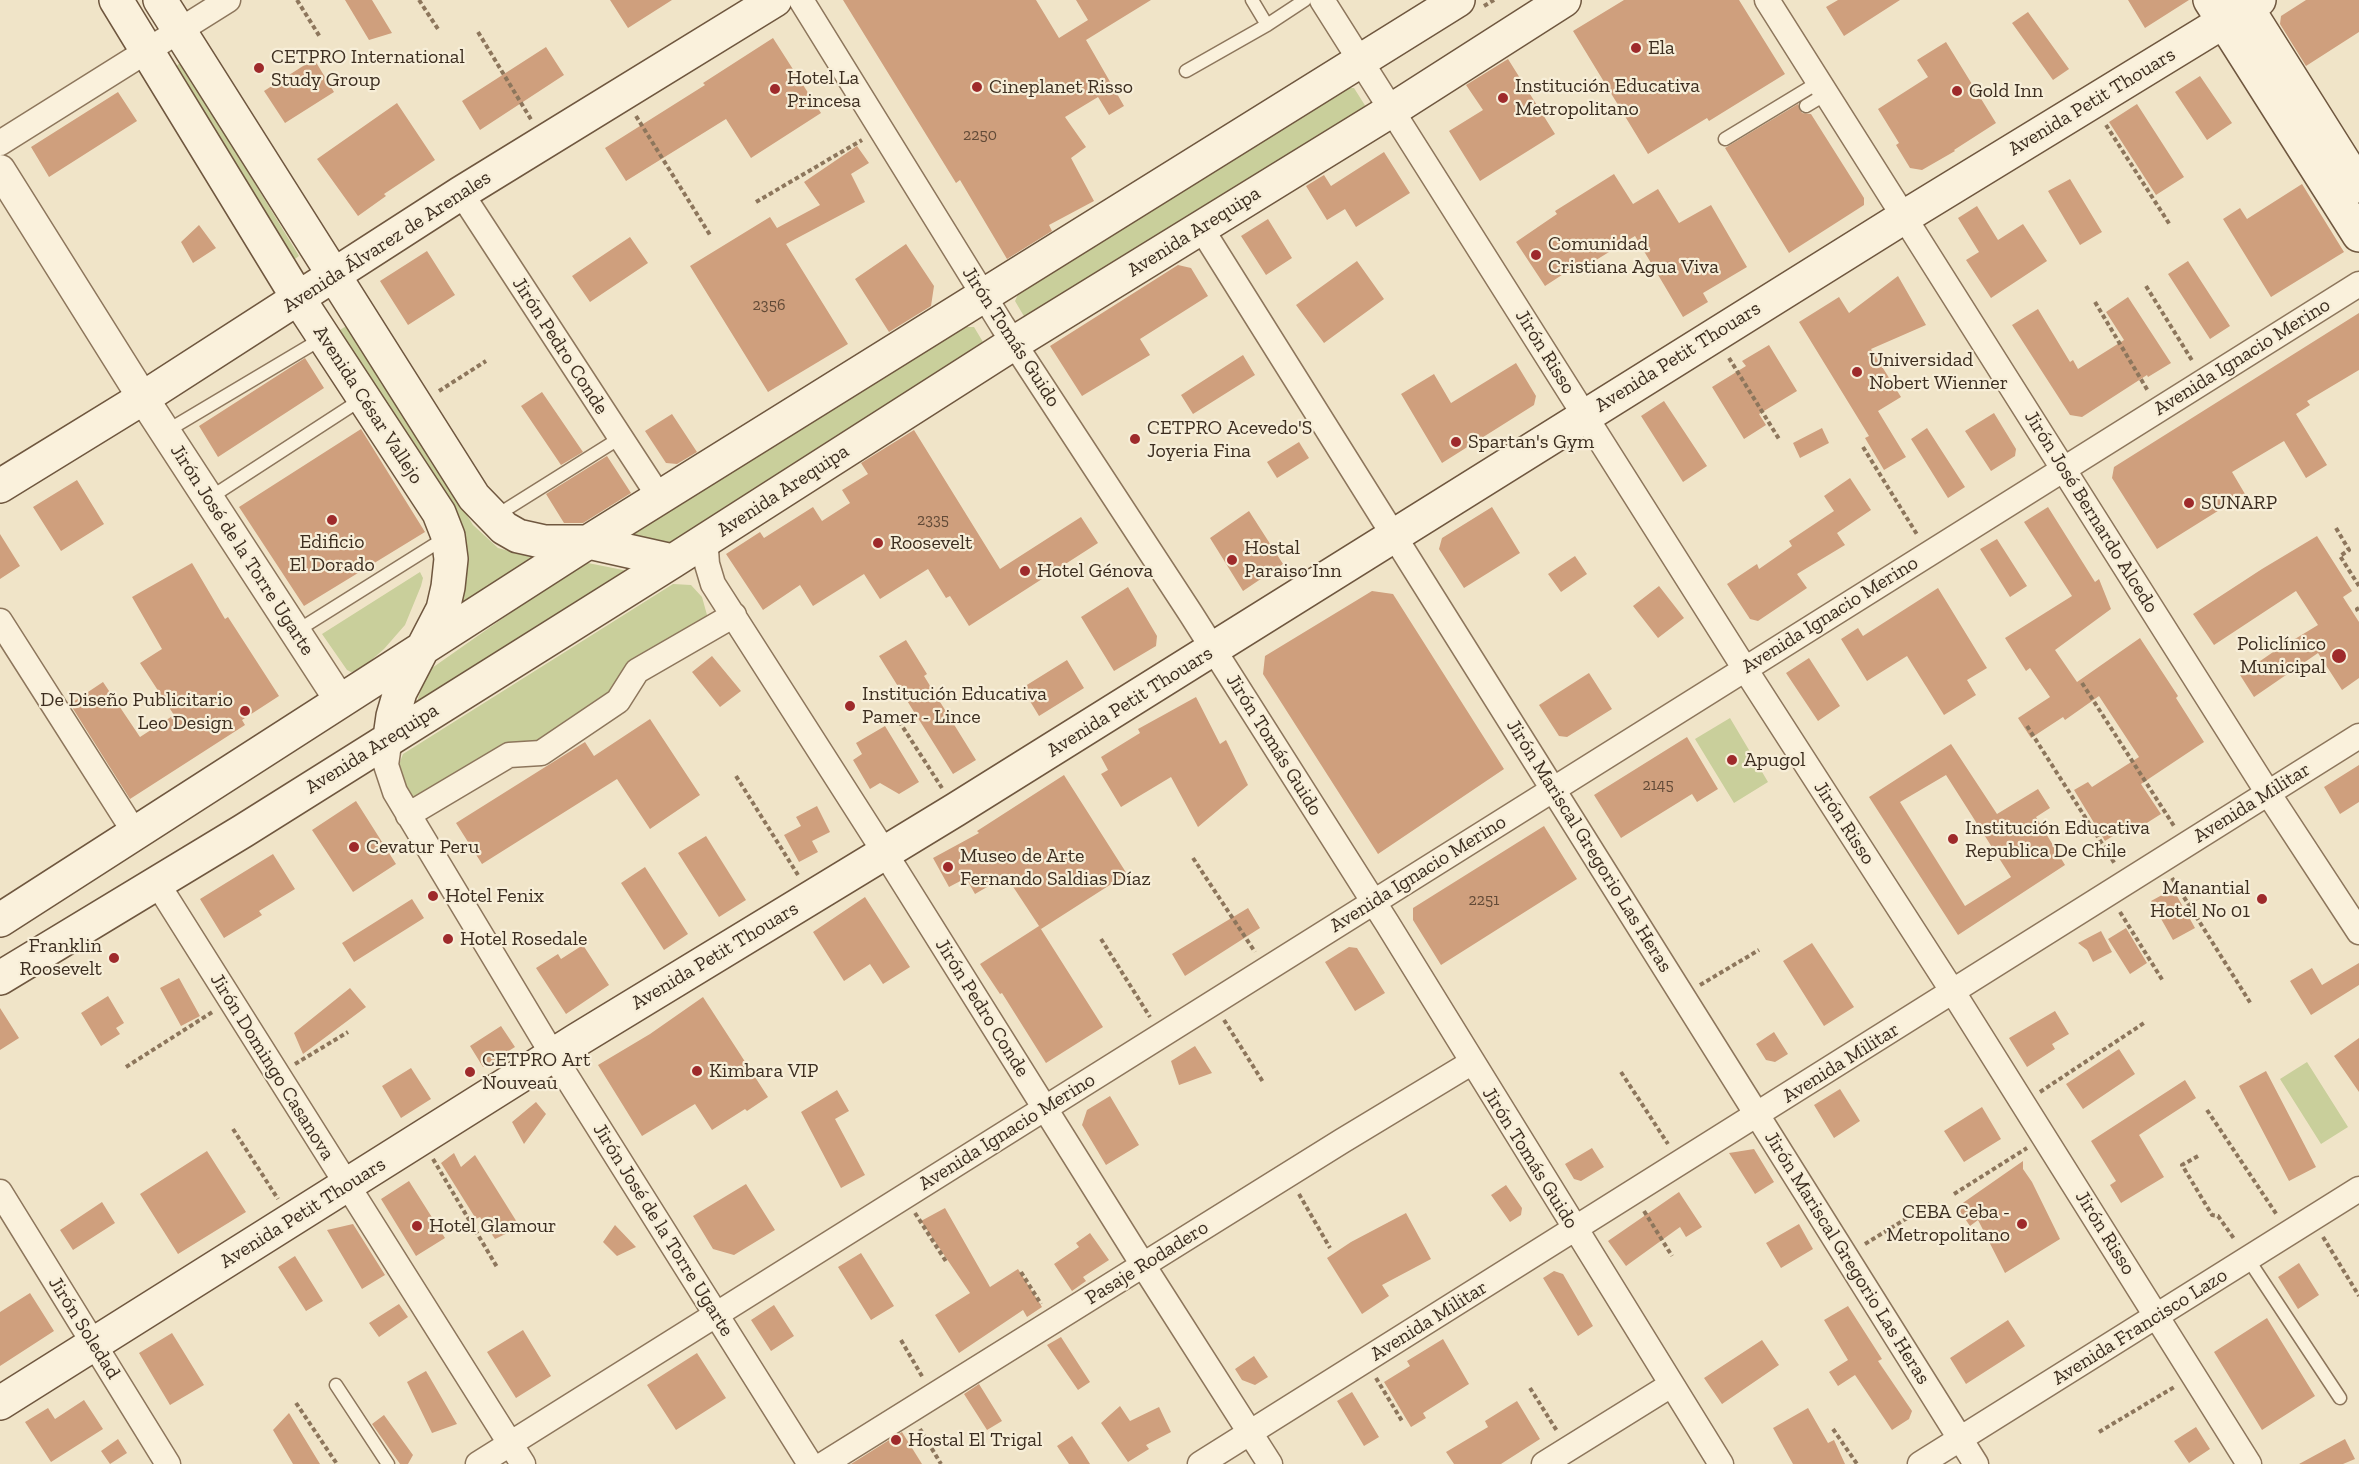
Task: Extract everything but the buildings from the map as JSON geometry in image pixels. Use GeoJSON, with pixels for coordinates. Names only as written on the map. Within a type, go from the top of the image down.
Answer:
{"type":"FeatureCollection","features":[{"type":"Feature","properties":{"kind":"main road","name":"Avenida César Vallejo"},"geometry":{"type":"LineString","coordinates":[[116,0],[298,298],[439,513],[448,536],[451,559],[443,609],[400,692],[390,737]]}},
{"type":"Feature","properties":{"kind":"main road","name":"Avenida César Vallejo"},"geometry":{"type":"LineString","coordinates":[[160,0],[474,497],[493,518],[518,536],[545,542],[588,542],[673,561]]}},
{"type":"Feature","properties":{"kind":"main road","name":"Avenida Álvarez de Arenales"},"geometry":{"type":"LineString","coordinates":[[0,486],[143,398],[460,193],[775,0]]}},
{"type":"Feature","properties":{"kind":"main road"},"geometry":{"type":"LineString","coordinates":[[0,920],[588,542],[1458,0]]}},
{"type":"Feature","properties":{"kind":"main road","name":"Avenida Arequipa"},"geometry":{"type":"LineString","coordinates":[[0,978],[350,763],[673,561],[1014,343],[1392,110],[1564,0]]}},
{"type":"Feature","properties":{"kind":"main road"},"geometry":{"type":"LineString","coordinates":[[2236,6],[2359,186]]}},
{"type":"Feature","properties":{"kind":"main road"},"geometry":{"type":"LineString","coordinates":[[2236,6],[2359,235]]}},
{"type":"Feature","properties":{"kind":"main road","name":"Avenida Petit Thouars"},"geometry":{"type":"LineString","coordinates":[[0,1403],[554,1055],[1214,650],[1714,335],[2091,102],[2236,6]]}},
{"type":"Feature","properties":{"kind":"street"},"geometry":{"type":"LineString","coordinates":[[0,143],[228,0]]}},
{"type":"Feature","properties":{"kind":"street","name":"Jirón Tomás Guido"},"geometry":{"type":"LineString","coordinates":[[801,0],[984,297],[1214,650],[1373,902],[1721,1464]]}},
{"type":"Feature","properties":{"kind":"street","name":"Jirón Risso"},"geometry":{"type":"LineString","coordinates":[[1322,0],[1745,669],[1953,992],[2249,1464]]}},
{"type":"Feature","properties":{"kind":"street","name":"Jirón José Bernardo Alcedo"},"geometry":{"type":"LineString","coordinates":[[1767,0],[1817,94],[1904,217],[2268,793],[2359,932]]}},
{"type":"Feature","properties":{"kind":"street","name":"Jirón José de la Torre Ugarte"},"geometry":{"type":"LineString","coordinates":[[0,170],[143,398],[341,702]]}},
{"type":"Feature","properties":{"kind":"street","name":"Jirón Pedro Conde"},"geometry":{"type":"LineString","coordinates":[[460,193],[660,498]]}},
{"type":"Feature","properties":{"kind":"street","name":"Jirón Mariscal Gregorio Las Heras"},"geometry":{"type":"LineString","coordinates":[[1201,228],[1976,1464]]}},
{"type":"Feature","properties":{"kind":"street","name":"Avenida Ignacio Merino"},"geometry":{"type":"LineString","coordinates":[[478,1464],[516,1454],[716,1315],[2359,284]]}},
{"type":"Feature","properties":{"kind":"street","name":"Jirón Pedro Conde"},"geometry":{"type":"LineString","coordinates":[[708,538],[707,564],[713,584],[1270,1464]]}},
{"type":"Feature","properties":{"kind":"street","name":"Jirón Pedro Conde"},"geometry":{"type":"LineString","coordinates":[[673,561],[713,584]]}},
{"type":"Feature","properties":{"kind":"street"},"geometry":{"type":"LineString","coordinates":[[408,815],[509,755],[541,753],[618,702],[637,672],[734,615]]}},
{"type":"Feature","properties":{"kind":"street"},"geometry":{"type":"LineString","coordinates":[[0,621],[135,833]]}},
{"type":"Feature","properties":{"kind":"street","name":"Avenida Militar"},"geometry":{"type":"LineString","coordinates":[[1200,1464],[2359,736]]}},
{"type":"Feature","properties":{"kind":"street","name":"Jirón José de la Torre Ugarte"},"geometry":{"type":"LineString","coordinates":[[390,737],[386,765],[389,779],[408,815],[554,1055],[810,1464]]}},
{"type":"Feature","properties":{"kind":"street","name":"Jirón José de la Torre Ugarte"},"geometry":{"type":"LineString","coordinates":[[350,763],[366,763],[375,766],[389,779]]}},
{"type":"Feature","properties":{"kind":"street","name":"Jirón Domingo Casanova"},"geometry":{"type":"LineString","coordinates":[[158,883],[516,1454]]}},
{"type":"Feature","properties":{"kind":"street","name":"Pasaje Rodadero"},"geometry":{"type":"LineString","coordinates":[[824,1464],[1471,1063]]}},
{"type":"Feature","properties":{"kind":"street","name":"Avenida Francisco Lazo"},"geometry":{"type":"LineString","coordinates":[[1920,1464],[2359,1189]]}},
{"type":"Feature","properties":{"kind":"street","name":"Jirón Soledad"},"geometry":{"type":"LineString","coordinates":[[0,1192],[168,1464]]}},
{"type":"Feature","properties":{"kind":"street"},"geometry":{"type":"LineString","coordinates":[[1545,1464],[1671,1385]]}},
{"type":"Feature","properties":{"kind":"lane"},"geometry":{"type":"LineString","coordinates":[[1252,0],[1267,25]]}},
{"type":"Feature","properties":{"kind":"lane"},"geometry":{"type":"LineString","coordinates":[[1186,71],[1267,25],[1305,0]]}},
{"type":"Feature","properties":{"kind":"lane"},"geometry":{"type":"LineString","coordinates":[[1725,139],[1817,94]]}},
{"type":"Feature","properties":{"kind":"lane"},"geometry":{"type":"LineString","coordinates":[[165,432],[324,338]]}},
{"type":"Feature","properties":{"kind":"lane"},"geometry":{"type":"LineString","coordinates":[[208,499],[363,398]]}},
{"type":"Feature","properties":{"kind":"lane"},"geometry":{"type":"LineString","coordinates":[[493,518],[620,438]]}},
{"type":"Feature","properties":{"kind":"lane"},"geometry":{"type":"LineString","coordinates":[[295,632],[448,536]]}},
{"type":"Feature","properties":{"kind":"lane"},"geometry":{"type":"LineString","coordinates":[[2248,1259],[2340,1398]]}},
{"type":"Feature","properties":{"kind":"lane"},"geometry":{"type":"LineString","coordinates":[[336,1385],[388,1464]]}},
{"type":"Feature","properties":{"kind":"path"},"geometry":{"type":"LineString","coordinates":[[297,0],[320,37]]}},
{"type":"Feature","properties":{"kind":"path"},"geometry":{"type":"LineString","coordinates":[[419,0],[438,29]]}},
{"type":"Feature","properties":{"kind":"path"},"geometry":{"type":"LineString","coordinates":[[478,32],[545,142]]}},
{"type":"Feature","properties":{"kind":"path"},"geometry":{"type":"LineString","coordinates":[[622,93],[710,235]]}},
{"type":"Feature","properties":{"kind":"path"},"geometry":{"type":"LineString","coordinates":[[2091,102],[2170,225]]}},
{"type":"Feature","properties":{"kind":"path"},"geometry":{"type":"LineString","coordinates":[[756,202],[880,129]]}},
{"type":"Feature","properties":{"kind":"path"},"geometry":{"type":"LineString","coordinates":[[2146,286],[2205,381]]}},
{"type":"Feature","properties":{"kind":"path"},"geometry":{"type":"LineString","coordinates":[[2095,302],[2159,409]]}},
{"type":"Feature","properties":{"kind":"path"},"geometry":{"type":"LineString","coordinates":[[1714,335],[1779,439]]}},
{"type":"Feature","properties":{"kind":"path"},"geometry":{"type":"LineString","coordinates":[[416,406],[486,361]]}},
{"type":"Feature","properties":{"kind":"path"},"geometry":{"type":"LineString","coordinates":[[1863,447],[1929,553]]}},
{"type":"Feature","properties":{"kind":"path"},"geometry":{"type":"LineString","coordinates":[[2337,528],[2349,550],[2340,556],[2359,586]]}},
{"type":"Feature","properties":{"kind":"path"},"geometry":{"type":"LineString","coordinates":[[2359,608],[2357,609],[2359,613]]}},
{"type":"Feature","properties":{"kind":"path"},"geometry":{"type":"LineString","coordinates":[[2082,683],[2186,845]]}},
{"type":"Feature","properties":{"kind":"path"},"geometry":{"type":"LineString","coordinates":[[895,715],[955,810]]}},
{"type":"Feature","properties":{"kind":"path"},"geometry":{"type":"LineString","coordinates":[[2027,726],[2118,888],[2163,981]]}},
{"type":"Feature","properties":{"kind":"path"},"geometry":{"type":"LineString","coordinates":[[736,776],[812,897]]}},
{"type":"Feature","properties":{"kind":"path"},"geometry":{"type":"LineString","coordinates":[[1193,858],[1266,969]]}},
{"type":"Feature","properties":{"kind":"path"},"geometry":{"type":"LineString","coordinates":[[2161,861],[2251,1004]]}},
{"type":"Feature","properties":{"kind":"path"},"geometry":{"type":"LineString","coordinates":[[1101,939],[1161,1035]]}},
{"type":"Feature","properties":{"kind":"path"},"geometry":{"type":"LineString","coordinates":[[1683,996],[1759,950]]}},
{"type":"Feature","properties":{"kind":"path"},"geometry":{"type":"LineString","coordinates":[[126,1067],[230,1000]]}},
{"type":"Feature","properties":{"kind":"path"},"geometry":{"type":"LineString","coordinates":[[1213,1003],[1263,1083]]}},
{"type":"Feature","properties":{"kind":"path"},"geometry":{"type":"LineString","coordinates":[[2022,1103],[2144,1023]]}},
{"type":"Feature","properties":{"kind":"path"},"geometry":{"type":"LineString","coordinates":[[277,1075],[348,1032]]}},
{"type":"Feature","properties":{"kind":"path"},"geometry":{"type":"LineString","coordinates":[[1621,1072],[1681,1163]]}},
{"type":"Feature","properties":{"kind":"path"},"geometry":{"type":"LineString","coordinates":[[2207,1110],[2289,1233]]}},
{"type":"Feature","properties":{"kind":"path"},"geometry":{"type":"LineString","coordinates":[[233,1129],[291,1220]]}},
{"type":"Feature","properties":{"kind":"path"},"geometry":{"type":"LineString","coordinates":[[1954,1194],[2044,1137]]}},
{"type":"Feature","properties":{"kind":"path"},"geometry":{"type":"LineString","coordinates":[[421,1139],[497,1267]]}},
{"type":"Feature","properties":{"kind":"path"},"geometry":{"type":"LineString","coordinates":[[2198,1155],[2182,1165],[2212,1215],[2218,1216],[2248,1259]]}},
{"type":"Feature","properties":{"kind":"path"},"geometry":{"type":"LineString","coordinates":[[1288,1175],[1330,1248]]}},
{"type":"Feature","properties":{"kind":"path"},"geometry":{"type":"LineString","coordinates":[[1633,1193],[1672,1256]]}},
{"type":"Feature","properties":{"kind":"path"},"geometry":{"type":"LineString","coordinates":[[905,1196],[947,1263]]}},
{"type":"Feature","properties":{"kind":"path"},"geometry":{"type":"LineString","coordinates":[[1846,1256],[1930,1204]]}},
{"type":"Feature","properties":{"kind":"path"},"geometry":{"type":"LineString","coordinates":[[2312,1219],[2359,1296]]}},
{"type":"Feature","properties":{"kind":"path"},"geometry":{"type":"LineString","coordinates":[[1020,1272],[1052,1322]]}},
{"type":"Feature","properties":{"kind":"path"},"geometry":{"type":"LineString","coordinates":[[901,1340],[933,1396]]}},
{"type":"Feature","properties":{"kind":"path"},"geometry":{"type":"LineString","coordinates":[[1367,1359],[1377,1381],[1402,1421]]}},
{"type":"Feature","properties":{"kind":"path"},"geometry":{"type":"LineString","coordinates":[[2099,1432],[2194,1375]]}},
{"type":"Feature","properties":{"kind":"path"},"geometry":{"type":"LineString","coordinates":[[1530,1388],[1569,1449]]}},
{"type":"Feature","properties":{"kind":"path"},"geometry":{"type":"LineString","coordinates":[[296,1403],[337,1464]]}},
{"type":"Feature","properties":{"kind":"path"},"geometry":{"type":"LineString","coordinates":[[909,1411],[941,1464]]}},
{"type":"Feature","properties":{"kind":"path"},"geometry":{"type":"LineString","coordinates":[[1833,1429],[1857,1464]]}},
{"type":"Feature","properties":{"kind":"green space"},"geometry":{"type":"Polygon","coordinates":[[[181,62],[299,256],[287,265],[171,71],[181,62]]]}},
{"type":"Feature","properties":{"kind":"green space"},"geometry":{"type":"Polygon","coordinates":[[[1341,88],[1354,88],[1366,107],[1025,318],[1015,301],[1019,292],[1341,88]]]}},
{"type":"Feature","properties":{"kind":"green space"},"geometry":{"type":"Polygon","coordinates":[[[348,325],[473,525],[498,548],[538,559],[458,606],[461,582],[335,333],[348,325]]]}},
{"type":"Feature","properties":{"kind":"green space"},"geometry":{"type":"Polygon","coordinates":[[[959,327],[974,327],[983,342],[976,356],[668,551],[627,540],[670,507],[959,327]]]}},
{"type":"Feature","properties":{"kind":"green space"},"geometry":{"type":"Polygon","coordinates":[[[583,562],[638,573],[412,716],[423,684],[432,668],[583,562]]]}},
{"type":"Feature","properties":{"kind":"green space"},"geometry":{"type":"Polygon","coordinates":[[[420,572],[423,578],[421,586],[405,625],[368,663],[356,671],[347,670],[322,634],[420,572]]]}},
{"type":"Feature","properties":{"kind":"green space"},"geometry":{"type":"Polygon","coordinates":[[[673,584],[691,585],[702,597],[707,615],[698,628],[613,695],[541,744],[422,798],[409,795],[397,770],[403,754],[673,584]]]}},
{"type":"Feature","properties":{"kind":"green space","name":"Apugol"},"geometry":{"type":"Polygon","coordinates":[[[1730,718],[1768,782],[1734,803],[1695,739],[1730,718]]]}},
{"type":"Feature","properties":{"kind":"green space"},"geometry":{"type":"Polygon","coordinates":[[[2307,1062],[2348,1127],[2321,1144],[2280,1079],[2307,1062]]]}},
{"type":"Feature","properties":{"kind":"place","name":"Ela"},"geometry":{"type":"Point","coordinates":[1636,48]}},
{"type":"Feature","properties":{"kind":"place","name":"CETPRO International Study Group"},"geometry":{"type":"Point","coordinates":[259,68]}},
{"type":"Feature","properties":{"kind":"place","name":"Cineplanet Risso"},"geometry":{"type":"Point","coordinates":[977,87]}},
{"type":"Feature","properties":{"kind":"place","name":"Hotel La Princesa"},"geometry":{"type":"Point","coordinates":[775,89]}},
{"type":"Feature","properties":{"kind":"place","name":"Gold Inn"},"geometry":{"type":"Point","coordinates":[1957,91]}},
{"type":"Feature","properties":{"kind":"place","name":"Institución Educativa Metropolitano"},"geometry":{"type":"Point","coordinates":[1503,98]}},
{"type":"Feature","properties":{"kind":"place","name":"Comunidad Cristiana Agua Viva"},"geometry":{"type":"Point","coordinates":[1536,255]}},
{"type":"Feature","properties":{"kind":"place","name":"Universidad Nobert Wienner"},"geometry":{"type":"Point","coordinates":[1857,372]}},
{"type":"Feature","properties":{"kind":"place","name":"CETPRO Acevedo'S Joyeria Fina"},"geometry":{"type":"Point","coordinates":[1135,439]}},
{"type":"Feature","properties":{"kind":"place","name":"Spartan's Gym"},"geometry":{"type":"Point","coordinates":[1456,442]}},
{"type":"Feature","properties":{"kind":"place","name":"SUNARP"},"geometry":{"type":"Point","coordinates":[2189,503]}},
{"type":"Feature","properties":{"kind":"place","name":"Edificio El Dorado"},"geometry":{"type":"Point","coordinates":[332,520]}},
{"type":"Feature","properties":{"kind":"place","name":"Roosevelt"},"geometry":{"type":"Point","coordinates":[878,543]}},
{"type":"Feature","properties":{"kind":"place","name":"Hostal Paraiso Inn"},"geometry":{"type":"Point","coordinates":[1232,560]}},
{"type":"Feature","properties":{"kind":"place","name":"Hotel Génova"},"geometry":{"type":"Point","coordinates":[1025,571]}},
{"type":"Feature","properties":{"kind":"place","name":"Policlínico Municipal"},"geometry":{"type":"Point","coordinates":[2339,656]}},
{"type":"Feature","properties":{"kind":"place","name":"Institución Educativa Pamer - Lince"},"geometry":{"type":"Point","coordinates":[850,706]}},
{"type":"Feature","properties":{"kind":"place","name":"De Diseño Publicitario Leo Design"},"geometry":{"type":"Point","coordinates":[245,711]}},
{"type":"Feature","properties":{"kind":"place","name":"Apugol"},"geometry":{"type":"Point","coordinates":[1732,760]}},
{"type":"Feature","properties":{"kind":"place","name":"Institución Educativa Republica De Chile"},"geometry":{"type":"Point","coordinates":[1953,839]}},
{"type":"Feature","properties":{"kind":"place","name":"Cevatur Peru"},"geometry":{"type":"Point","coordinates":[354,847]}},
{"type":"Feature","properties":{"kind":"place","name":"Museo de Arte Fernando Saldias Díaz"},"geometry":{"type":"Point","coordinates":[948,867]}},
{"type":"Feature","properties":{"kind":"place","name":"Hotel Fenix"},"geometry":{"type":"Point","coordinates":[433,896]}},
{"type":"Feature","properties":{"kind":"place","name":"Manantial Hotel No 01"},"geometry":{"type":"Point","coordinates":[2262,899]}},
{"type":"Feature","properties":{"kind":"place","name":"Hotel Rosedale"},"geometry":{"type":"Point","coordinates":[448,939]}},
{"type":"Feature","properties":{"kind":"place","name":"Franklin Roosevelt"},"geometry":{"type":"Point","coordinates":[114,958]}},
{"type":"Feature","properties":{"kind":"place","name":"Kimbara VIP"},"geometry":{"type":"Point","coordinates":[697,1071]}},
{"type":"Feature","properties":{"kind":"place","name":"CETPRO Art Nouveau"},"geometry":{"type":"Point","coordinates":[470,1072]}},
{"type":"Feature","properties":{"kind":"place","name":"CEBA Ceba - Metropolitano"},"geometry":{"type":"Point","coordinates":[2022,1224]}},
{"type":"Feature","properties":{"kind":"place","name":"Hotel Glamour"},"geometry":{"type":"Point","coordinates":[417,1226]}},
{"type":"Feature","properties":{"kind":"place","name":"Hostal El Trigal"},"geometry":{"type":"Point","coordinates":[896,1440]}}]}
